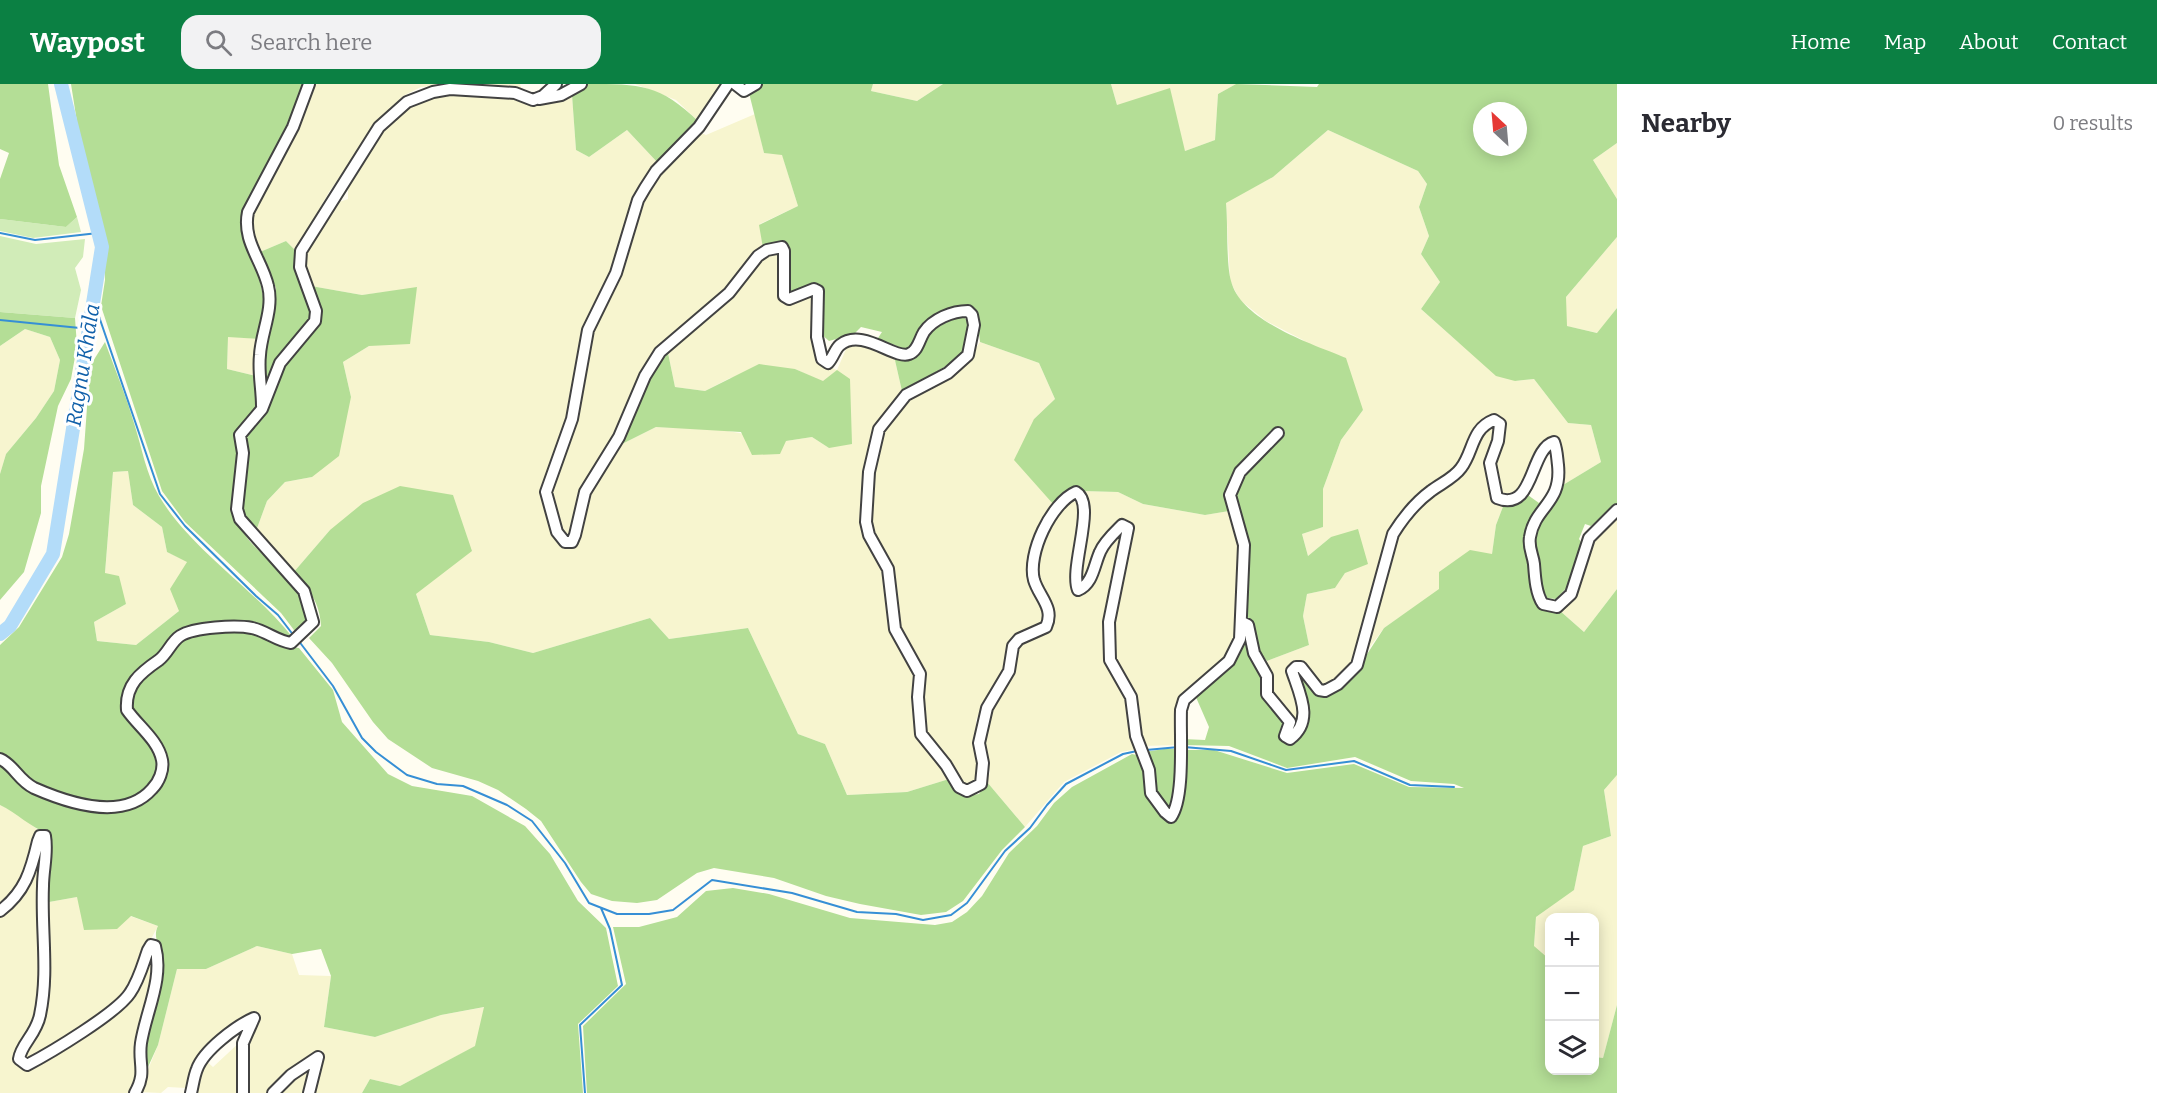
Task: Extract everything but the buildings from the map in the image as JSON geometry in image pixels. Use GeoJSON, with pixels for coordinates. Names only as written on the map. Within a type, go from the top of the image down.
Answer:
{"type":"FeatureCollection","features":[{"type":"Feature","properties":{"kind":"street"},"geometry":{"type":"LineString","coordinates":[[262,409],[260,358],[269,289],[250,244],[246,222],[248,212],[293,128],[309,84]]}},
{"type":"Feature","properties":{"kind":"street"},"geometry":{"type":"LineString","coordinates":[[533,99],[543,96],[556,84]]}},
{"type":"Feature","properties":{"kind":"street"},"geometry":{"type":"LineString","coordinates":[[0,759],[9,764],[22,782],[71,801],[107,808],[136,802],[157,783],[161,765],[154,745],[127,710],[128,690],[142,671],[159,660],[177,638],[187,632],[217,628],[253,628],[291,643],[313,622],[304,591],[254,537],[237,509],[243,453],[240,435],[262,409],[280,363],[315,321],[316,310],[298,259],[301,251],[379,127],[407,102],[433,92],[450,89],[515,93],[533,99],[561,95],[581,84]]}},
{"type":"Feature","properties":{"kind":"street"},"geometry":{"type":"LineString","coordinates":[[728,84],[699,127],[656,171],[638,200],[616,273],[588,330],[572,419],[546,492],[560,538],[565,542],[572,542],[576,536],[585,492],[619,437],[645,376],[660,352],[729,293],[758,256],[767,250],[782,247],[784,296],[789,299],[814,289],[818,291],[817,337],[822,359],[828,363],[838,346],[852,339],[882,345],[900,355],[907,356],[914,351],[925,331],[933,323],[960,311],[968,311],[972,315],[973,337],[968,355],[948,373],[906,395],[879,429],[869,472],[866,522],[869,535],[888,569],[895,629],[921,674],[918,697],[921,734],[946,765],[959,787],[967,791],[981,784],[984,774],[979,743],[980,730],[987,708],[1009,671],[1013,646],[1019,639],[1046,627],[1049,621],[1049,610],[1033,572],[1048,519],[1070,495],[1076,492],[1083,500],[1083,528],[1076,574],[1078,590],[1091,577],[1100,553],[1114,533],[1122,525],[1128,528],[1109,622],[1110,660],[1131,697],[1136,736],[1149,770],[1151,793],[1171,817],[1176,811],[1181,710],[1184,700],[1229,661],[1240,639],[1245,545],[1230,495],[1240,472],[1278,433]]}},
{"type":"Feature","properties":{"kind":"street"},"geometry":{"type":"LineString","coordinates":[[735,84],[744,91],[756,84]]}},
{"type":"Feature","properties":{"kind":"street"},"geometry":{"type":"LineString","coordinates":[[1242,622],[1248,625],[1254,653],[1265,669],[1267,694],[1288,716],[1290,722],[1285,734],[1287,740],[1301,726],[1305,714],[1293,671],[1296,667],[1301,667],[1319,690],[1325,691],[1348,677],[1361,655],[1393,534],[1402,520],[1427,494],[1460,470],[1477,432],[1487,423],[1494,420],[1500,424],[1498,441],[1490,463],[1497,498],[1504,501],[1513,499],[1531,481],[1540,453],[1546,444],[1554,442],[1556,448],[1559,483],[1555,496],[1531,529],[1529,540],[1539,587],[1538,596],[1543,604],[1557,607],[1571,594],[1588,537],[1617,510]]}},
{"type":"Feature","properties":{"kind":"street"},"geometry":{"type":"LineString","coordinates":[[0,911],[23,888],[40,836],[45,836],[43,886],[45,970],[40,1017],[34,1035],[20,1051],[19,1059],[27,1065],[66,1042],[121,1004],[135,983],[148,950],[155,946],[158,975],[140,1046],[143,1072],[135,1093]]}},
{"type":"Feature","properties":{"kind":"street"},"geometry":{"type":"LineString","coordinates":[[191,1093],[197,1067],[234,1027],[254,1018],[243,1043],[241,1056],[243,1093]]}},
{"type":"Feature","properties":{"kind":"street"},"geometry":{"type":"LineString","coordinates":[[273,1093],[291,1075],[318,1057],[309,1093]]}},
{"type":"Feature","properties":{"kind":"shaded area"},"geometry":{"type":"Polygon","coordinates":[[[314,84],[520,84],[522,91],[443,85],[421,87],[403,96],[385,114],[329,192],[296,251],[286,241],[260,252],[251,228],[251,218],[314,84]]]}},
{"type":"Feature","properties":{"kind":"shaded area"},"geometry":{"type":"Polygon","coordinates":[[[635,84],[722,84],[699,122],[676,100],[635,84]]]}},
{"type":"Feature","properties":{"kind":"shaded area"},"geometry":{"type":"Polygon","coordinates":[[[873,84],[943,84],[917,101],[871,91],[873,84]]]}},
{"type":"Feature","properties":{"kind":"shaded area"},"geometry":{"type":"Polygon","coordinates":[[[1111,84],[1236,84],[1218,94],[1215,140],[1185,151],[1117,105],[1111,84]]]}},
{"type":"Feature","properties":{"kind":"shaded area"},"geometry":{"type":"Polygon","coordinates":[[[449,93],[553,101],[572,95],[576,150],[589,157],[627,130],[658,163],[646,176],[639,189],[613,268],[581,334],[565,426],[542,489],[566,546],[592,489],[622,444],[656,427],[716,429],[786,441],[812,437],[829,448],[823,382],[795,369],[730,378],[705,391],[675,387],[668,353],[761,259],[775,251],[780,253],[815,292],[821,363],[837,370],[847,347],[853,343],[865,344],[894,356],[902,391],[881,418],[865,508],[886,574],[885,586],[891,615],[916,673],[914,716],[916,728],[949,779],[907,792],[847,795],[825,744],[798,734],[748,628],[669,639],[650,618],[533,653],[489,642],[430,635],[416,594],[330,530],[293,573],[256,531],[267,501],[285,482],[312,477],[351,397],[343,362],[369,346],[417,288],[362,295],[311,286],[304,264],[304,250],[336,203],[348,199],[348,185],[384,128],[394,117],[418,101],[449,93]]]}},
{"type":"Feature","properties":{"kind":"shaded area"},"geometry":{"type":"Polygon","coordinates":[[[755,114],[764,153],[782,154],[798,206],[760,224],[763,248],[748,260],[728,287],[650,357],[609,447],[577,495],[573,536],[564,538],[558,530],[559,518],[551,487],[576,422],[586,344],[646,195],[666,164],[699,132],[706,135],[755,114]]]}},
{"type":"Feature","properties":{"kind":"shaded area"},"geometry":{"type":"Polygon","coordinates":[[[1328,130],[1418,171],[1427,184],[1419,207],[1429,236],[1421,254],[1440,282],[1421,309],[1458,342],[1515,381],[1534,379],[1568,423],[1591,425],[1601,462],[1563,485],[1559,450],[1551,441],[1527,480],[1514,493],[1502,494],[1498,487],[1495,463],[1501,421],[1480,424],[1471,434],[1457,466],[1399,519],[1352,667],[1302,714],[1294,732],[1270,694],[1267,661],[1309,645],[1303,616],[1307,594],[1335,588],[1345,573],[1331,537],[1308,556],[1302,534],[1323,527],[1323,489],[1341,440],[1363,410],[1303,340],[1266,321],[1240,300],[1230,281],[1226,202],[1273,177],[1328,130]]]}},
{"type":"Feature","properties":{"kind":"shaded area"},"geometry":{"type":"Polygon","coordinates":[[[1617,143],[1617,199],[1593,160],[1617,143]]]}},
{"type":"Feature","properties":{"kind":"shaded area"},"geometry":{"type":"Polygon","coordinates":[[[1617,237],[1617,308],[1598,333],[1566,326],[1566,297],[1617,237]]]}},
{"type":"Feature","properties":{"kind":"shaded area"},"geometry":{"type":"Polygon","coordinates":[[[25,329],[50,337],[60,360],[54,391],[36,418],[6,454],[0,474],[0,346],[25,329]]]}},
{"type":"Feature","properties":{"kind":"shaded area"},"geometry":{"type":"Polygon","coordinates":[[[228,336],[258,339],[256,376],[227,369],[228,336]]]}},
{"type":"Feature","properties":{"kind":"shaded area"},"geometry":{"type":"Polygon","coordinates":[[[980,342],[1039,363],[1055,399],[1034,419],[1054,505],[1029,566],[1044,611],[1044,620],[1039,625],[1017,635],[1005,669],[981,709],[976,720],[976,746],[980,764],[976,783],[968,787],[961,784],[926,737],[917,661],[910,642],[897,625],[892,593],[870,520],[871,486],[880,435],[904,402],[967,362],[980,342]]]}},
{"type":"Feature","properties":{"kind":"shaded area"},"geometry":{"type":"Polygon","coordinates":[[[1493,424],[1497,432],[1490,450],[1504,504],[1496,525],[1492,554],[1384,628],[1367,651],[1371,622],[1381,602],[1383,585],[1398,533],[1410,516],[1439,489],[1479,436],[1493,424]]]}},
{"type":"Feature","properties":{"kind":"shaded area"},"geometry":{"type":"Polygon","coordinates":[[[128,471],[133,505],[162,527],[167,552],[187,561],[179,611],[136,645],[97,641],[94,622],[126,604],[105,574],[113,472],[128,471]]]}},
{"type":"Feature","properties":{"kind":"shaded area"},"geometry":{"type":"Polygon","coordinates":[[[1082,491],[1118,492],[1143,504],[1205,515],[1229,511],[1242,551],[1238,630],[1228,655],[1191,687],[1177,745],[1145,746],[1114,655],[1113,621],[1126,563],[1121,521],[1108,533],[1086,577],[1082,579],[1079,571],[1082,491]]]}},
{"type":"Feature","properties":{"kind":"shaded area"},"geometry":{"type":"Polygon","coordinates":[[[1071,501],[1077,502],[1079,507],[1078,592],[1107,547],[1123,530],[1106,635],[1129,700],[1137,749],[1121,752],[1064,782],[1025,827],[987,782],[990,772],[982,742],[986,722],[1019,643],[1050,626],[1036,575],[1038,553],[1055,516],[1071,501]]]}},
{"type":"Feature","properties":{"kind":"shaded area"},"geometry":{"type":"Polygon","coordinates":[[[1617,515],[1617,589],[1584,632],[1559,610],[1591,542],[1617,515]]]}},
{"type":"Feature","properties":{"kind":"shaded area"},"geometry":{"type":"Polygon","coordinates":[[[1617,775],[1617,1005],[1603,1058],[1599,1058],[1599,913],[1545,913],[1545,991],[1534,946],[1536,917],[1574,889],[1583,846],[1611,836],[1604,790],[1617,775]]]}},
{"type":"Feature","properties":{"kind":"shaded area"},"geometry":{"type":"Polygon","coordinates":[[[0,805],[19,814],[38,830],[21,883],[0,904],[0,805]]]}},
{"type":"Feature","properties":{"kind":"shaded area"},"geometry":{"type":"Polygon","coordinates":[[[40,843],[45,843],[42,972],[35,1022],[16,1052],[26,1070],[37,1066],[124,1005],[151,951],[154,978],[140,1073],[131,1093],[0,1093],[0,914],[23,894],[40,843]]]}},
{"type":"Feature","properties":{"kind":"shaded area"},"geometry":{"type":"Polygon","coordinates":[[[77,897],[158,926],[143,954],[138,972],[118,1003],[27,1062],[22,1055],[37,1037],[46,997],[49,902],[77,897]]]}},
{"type":"Feature","properties":{"kind":"shaded area"},"geometry":{"type":"Polygon","coordinates":[[[257,946],[292,954],[299,975],[331,976],[324,1027],[375,1037],[441,1015],[485,1007],[476,1046],[400,1086],[370,1079],[362,1093],[312,1093],[323,1050],[301,1062],[267,1093],[246,1093],[247,1050],[256,1013],[230,1025],[195,1061],[186,1088],[168,1087],[161,1093],[139,1092],[158,1045],[177,969],[206,969],[257,946]]]}},
{"type":"Feature","properties":{"kind":"shaded area"},"geometry":{"type":"Polygon","coordinates":[[[241,1041],[237,1058],[240,1093],[194,1093],[205,1060],[213,1067],[241,1041]]]}},
{"type":"Feature","properties":{"kind":"shaded area"},"geometry":{"type":"Polygon","coordinates":[[[315,1063],[304,1093],[280,1093],[306,1070],[315,1063]]]}},
{"type":"Feature","properties":{"kind":"green space"},"geometry":{"type":"Polygon","coordinates":[[[0,84],[48,84],[59,165],[77,217],[66,227],[0,219],[0,179],[9,153],[0,149],[0,84]]]}},
{"type":"Feature","properties":{"kind":"green space"},"geometry":{"type":"Polygon","coordinates":[[[71,84],[305,84],[281,141],[242,214],[241,229],[259,277],[264,302],[258,339],[228,337],[227,369],[256,376],[259,400],[255,419],[237,456],[233,492],[235,514],[251,543],[297,591],[304,606],[307,623],[297,634],[281,613],[185,522],[162,491],[101,306],[105,280],[103,231],[79,135],[71,84]]]}},
{"type":"Feature","properties":{"kind":"green space"},"geometry":{"type":"Polygon","coordinates":[[[588,84],[636,86],[660,93],[673,100],[699,122],[658,163],[627,130],[589,157],[576,150],[572,95],[588,84]]]}},
{"type":"Feature","properties":{"kind":"green space"},"geometry":{"type":"Polygon","coordinates":[[[761,84],[873,84],[871,91],[917,101],[943,84],[1111,84],[1117,105],[1170,88],[1185,151],[1215,140],[1218,94],[1236,84],[1317,87],[1319,84],[1617,84],[1617,143],[1593,160],[1617,199],[1617,237],[1566,297],[1567,326],[1597,333],[1617,308],[1617,503],[1591,526],[1585,524],[1579,539],[1583,545],[1572,582],[1556,599],[1546,598],[1532,549],[1537,531],[1563,485],[1601,462],[1591,425],[1568,423],[1534,379],[1515,381],[1496,376],[1421,309],[1440,282],[1421,254],[1429,236],[1419,207],[1427,184],[1418,171],[1328,130],[1273,177],[1226,203],[1229,273],[1237,295],[1248,308],[1279,329],[1346,358],[1363,410],[1341,440],[1323,489],[1323,527],[1302,534],[1308,556],[1331,537],[1358,529],[1368,564],[1345,573],[1335,588],[1307,594],[1303,616],[1309,645],[1267,661],[1257,649],[1245,618],[1248,556],[1235,502],[1235,488],[1276,430],[1228,495],[1229,511],[1205,515],[1143,504],[1118,492],[1082,491],[1054,505],[1014,460],[1034,419],[1055,399],[1039,363],[980,342],[977,316],[955,308],[906,352],[895,345],[876,341],[882,332],[861,327],[854,334],[829,341],[820,333],[820,291],[787,295],[787,250],[763,248],[759,225],[798,206],[782,155],[764,153],[749,93],[761,84]]]}},
{"type":"Feature","properties":{"kind":"green space"},"geometry":{"type":"Polygon","coordinates":[[[77,217],[81,232],[33,238],[0,231],[0,219],[66,227],[77,217]]]}},
{"type":"Feature","properties":{"kind":"green space"},"geometry":{"type":"Polygon","coordinates":[[[0,236],[36,244],[85,239],[83,257],[75,268],[81,290],[75,318],[0,312],[0,236]]]}},
{"type":"Feature","properties":{"kind":"green space"},"geometry":{"type":"Polygon","coordinates":[[[286,241],[296,251],[299,279],[311,307],[310,318],[305,328],[281,353],[265,397],[263,351],[269,335],[276,288],[260,252],[286,241]]]}},
{"type":"Feature","properties":{"kind":"green space"},"geometry":{"type":"Polygon","coordinates":[[[311,286],[362,295],[417,287],[410,344],[369,346],[343,362],[351,397],[339,456],[312,477],[285,482],[267,501],[256,531],[245,518],[242,507],[244,435],[282,369],[317,326],[321,317],[320,305],[311,286]]]}},
{"type":"Feature","properties":{"kind":"green space"},"geometry":{"type":"Polygon","coordinates":[[[0,312],[75,318],[77,346],[71,379],[58,406],[41,486],[41,513],[24,572],[0,600],[0,474],[6,454],[36,418],[54,391],[60,360],[50,337],[25,329],[0,346],[0,312]]]}},
{"type":"Feature","properties":{"kind":"green space"},"geometry":{"type":"Polygon","coordinates":[[[961,315],[966,319],[969,329],[962,357],[902,391],[894,356],[914,358],[932,330],[961,315]]]}},
{"type":"Feature","properties":{"kind":"green space"},"geometry":{"type":"Polygon","coordinates":[[[105,342],[131,413],[147,470],[159,496],[188,534],[261,603],[293,638],[287,640],[262,628],[198,627],[146,663],[123,699],[158,759],[153,779],[143,792],[128,800],[111,803],[72,799],[53,793],[22,776],[0,756],[0,645],[19,627],[62,557],[69,534],[84,449],[90,366],[105,342]],[[128,471],[113,472],[105,573],[119,576],[126,604],[94,622],[97,641],[136,645],[179,611],[170,589],[187,562],[167,552],[162,527],[133,505],[128,471]]]}},
{"type":"Feature","properties":{"kind":"green space"},"geometry":{"type":"Polygon","coordinates":[[[668,353],[675,387],[705,391],[759,364],[795,369],[823,381],[837,370],[850,379],[852,444],[829,448],[812,437],[786,441],[780,454],[752,455],[741,432],[656,427],[622,444],[656,366],[668,353]]]}},
{"type":"Feature","properties":{"kind":"green space"},"geometry":{"type":"Polygon","coordinates":[[[400,486],[453,495],[472,551],[416,594],[430,635],[489,642],[533,653],[650,618],[669,639],[748,628],[798,734],[825,744],[847,795],[907,792],[949,779],[962,792],[974,795],[979,794],[987,782],[1025,827],[1002,850],[963,901],[946,912],[921,915],[860,904],[826,896],[774,878],[714,868],[697,873],[657,900],[637,903],[612,901],[591,894],[541,821],[526,809],[498,790],[478,781],[432,768],[388,739],[373,722],[332,663],[309,638],[321,626],[320,618],[309,590],[293,573],[330,530],[363,503],[400,486]]]}},
{"type":"Feature","properties":{"kind":"green space"},"geometry":{"type":"Polygon","coordinates":[[[1551,491],[1533,521],[1535,598],[1559,610],[1584,632],[1617,589],[1617,775],[1604,790],[1611,836],[1583,846],[1574,890],[1536,917],[1534,946],[1545,956],[1545,1075],[1599,1075],[1599,1058],[1603,1058],[1617,1005],[1617,1093],[587,1093],[583,1026],[626,984],[613,927],[639,927],[677,917],[706,891],[733,888],[769,894],[850,918],[935,925],[952,922],[967,912],[982,896],[1009,853],[1037,826],[1054,803],[1072,787],[1132,754],[1141,756],[1148,786],[1175,819],[1186,750],[1214,750],[1287,773],[1354,764],[1409,787],[1464,788],[1454,784],[1411,781],[1355,757],[1287,768],[1229,746],[1183,745],[1183,739],[1205,740],[1209,727],[1195,695],[1229,668],[1244,627],[1261,668],[1262,679],[1286,718],[1284,732],[1301,731],[1295,673],[1298,669],[1322,692],[1360,665],[1384,628],[1439,589],[1439,572],[1470,550],[1492,554],[1496,525],[1504,504],[1525,493],[1539,503],[1551,491]]]}},
{"type":"Feature","properties":{"kind":"green space"},"geometry":{"type":"Polygon","coordinates":[[[221,631],[258,632],[290,647],[299,648],[333,690],[342,722],[388,774],[412,786],[472,796],[525,826],[550,854],[578,901],[606,928],[618,986],[578,1024],[583,1093],[362,1093],[370,1079],[400,1086],[475,1046],[484,1007],[441,1015],[375,1037],[324,1027],[331,976],[321,949],[292,954],[257,946],[206,969],[177,969],[158,1045],[148,1067],[147,1026],[160,959],[156,938],[158,926],[131,916],[117,929],[84,930],[77,897],[49,902],[48,833],[0,805],[0,762],[20,783],[100,810],[152,793],[163,757],[130,707],[132,693],[140,678],[180,640],[192,634],[221,631]]]}},
{"type":"Feature","properties":{"kind":"green space"},"geometry":{"type":"Polygon","coordinates":[[[1178,749],[1177,784],[1171,813],[1154,791],[1145,752],[1178,749]]]}},
{"type":"Feature","properties":{"kind":"waterway","name":"Ragnu Khāla"},"geometry":{"type":"LineString","coordinates":[[0,634],[10,626],[53,554],[102,247],[61,84]]}},
{"type":"Feature","properties":{"kind":"waterway"},"geometry":{"type":"LineString","coordinates":[[0,233],[35,240],[98,233]]}},
{"type":"Feature","properties":{"kind":"waterway"},"geometry":{"type":"LineString","coordinates":[[94,302],[160,494],[185,526],[278,615],[294,636]]}},
{"type":"Feature","properties":{"kind":"waterway"},"geometry":{"type":"LineString","coordinates":[[0,320],[90,329]]}},
{"type":"Feature","properties":{"kind":"waterway"},"geometry":{"type":"LineString","coordinates":[[298,640],[333,686],[362,738],[376,752],[407,775],[437,784],[463,786],[507,805],[532,821],[565,863],[589,903],[617,914],[649,914],[673,910],[712,880],[792,893],[857,912],[896,914],[923,920],[951,915],[967,903],[1005,851],[1030,828],[1066,784],[1123,754],[1137,751]]}},
{"type":"Feature","properties":{"kind":"waterway"},"geometry":{"type":"LineString","coordinates":[[1146,750],[1179,747]]}},
{"type":"Feature","properties":{"kind":"waterway"},"geometry":{"type":"LineString","coordinates":[[1184,747],[1231,751],[1286,770],[1354,761],[1410,785],[1454,787]]}},
{"type":"Feature","properties":{"kind":"waterway"},"geometry":{"type":"LineString","coordinates":[[585,1093],[580,1025],[622,985],[610,929],[601,908]]}}]}
